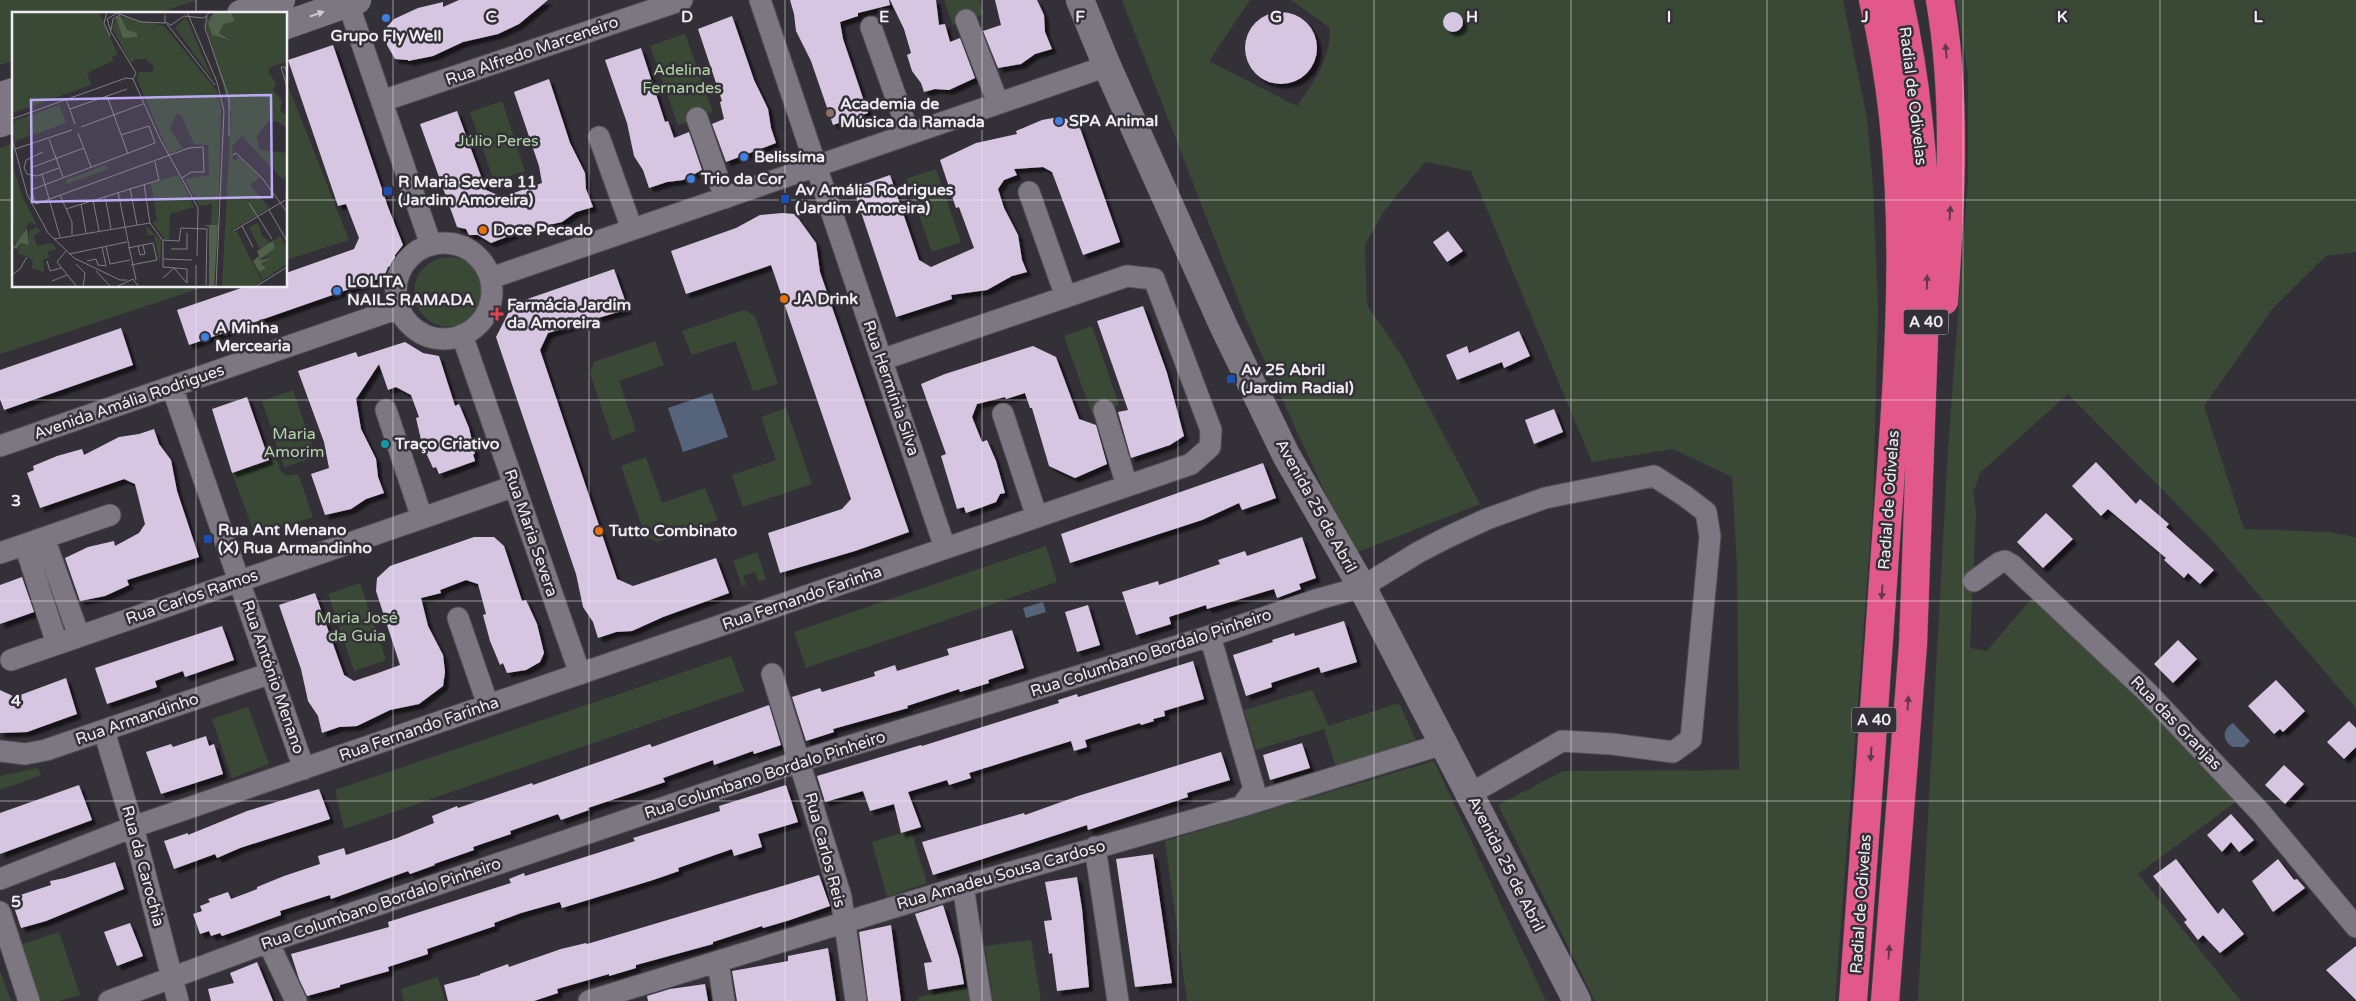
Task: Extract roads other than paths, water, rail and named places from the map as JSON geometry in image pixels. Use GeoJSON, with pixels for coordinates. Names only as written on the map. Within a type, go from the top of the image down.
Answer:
{"type":"FeatureCollection","features":[{"type":"Feature","properties":{"kind":"highway"},"geometry":{"type":"LineString","coordinates":[[1856,0],[1872,83],[1886,185],[1894,325],[1894,438]]}},
{"type":"Feature","properties":{"kind":"highway","name":"Radial de Odivelas"},"geometry":{"type":"LineString","coordinates":[[1854,1001],[1894,438],[1901,304],[1899,200],[1889,92],[1873,0]]}},
{"type":"Feature","properties":{"kind":"highway","name":"Radial de Odivelas"},"geometry":{"type":"LineString","coordinates":[[1885,1001],[1912,646],[1927,256],[1926,199],[1913,73],[1899,0]]}},
{"type":"Feature","properties":{"kind":"highway"},"geometry":{"type":"LineString","coordinates":[[1912,646],[1933,468],[1950,203],[1947,68],[1940,0]]}},
{"type":"Feature","properties":{"kind":"street"},"geometry":{"type":"LineString","coordinates":[[247,12],[281,0]]}},
{"type":"Feature","properties":{"kind":"street","name":"Rua Alfredo Marceneiro"},"geometry":{"type":"LineString","coordinates":[[382,101],[682,0]]}},
{"type":"Feature","properties":{"kind":"street","name":"Rua Hermínia Silva"},"geometry":{"type":"LineString","coordinates":[[760,0],[945,548]]}},
{"type":"Feature","properties":{"kind":"street","name":"Avenida 25 de Abril"},"geometry":{"type":"LineString","coordinates":[[1080,0],[1107,66],[1224,327],[1286,455],[1362,587],[1577,1001]]}},
{"type":"Feature","properties":{"kind":"street"},"geometry":{"type":"LineString","coordinates":[[288,23],[353,2],[382,101],[430,244]]}},
{"type":"Feature","properties":{"kind":"street"},"geometry":{"type":"LineString","coordinates":[[966,20],[998,103]]}},
{"type":"Feature","properties":{"kind":"street"},"geometry":{"type":"LineString","coordinates":[[871,27],[909,134]]}},
{"type":"Feature","properties":{"kind":"street"},"geometry":{"type":"LineString","coordinates":[[491,278],[1107,66]]}},
{"type":"Feature","properties":{"kind":"street"},"geometry":{"type":"LineString","coordinates":[[697,118],[724,198]]}},
{"type":"Feature","properties":{"kind":"street"},"geometry":{"type":"LineString","coordinates":[[0,123],[12,119]]}},
{"type":"Feature","properties":{"kind":"street"},"geometry":{"type":"LineString","coordinates":[[599,137],[632,230]]}},
{"type":"Feature","properties":{"kind":"street"},"geometry":{"type":"LineString","coordinates":[[1029,192],[1066,297]]}},
{"type":"Feature","properties":{"kind":"street"},"geometry":{"type":"LineString","coordinates":[[446,242],[461,245],[474,252],[484,264],[491,278],[492,299],[484,318],[474,328],[462,335],[447,339],[432,337],[418,331],[407,321],[399,308],[396,295],[397,282],[401,270],[408,258],[430,244],[446,242]]}},
{"type":"Feature","properties":{"kind":"street","name":"Rua Fernando Farinha"},"geometry":{"type":"LineString","coordinates":[[0,879],[133,827],[1190,464],[1210,447],[1211,430],[1154,279],[1127,276],[881,360]]}},
{"type":"Feature","properties":{"kind":"street","name":"Avenida Amália Rodrigues"},"geometry":{"type":"LineString","coordinates":[[0,446],[399,308]]}},
{"type":"Feature","properties":{"kind":"street","name":"Rua Maria Severa"},"geometry":{"type":"LineString","coordinates":[[462,335],[580,674]]}},
{"type":"Feature","properties":{"kind":"street","name":"Rua António Menano"},"geometry":{"type":"LineString","coordinates":[[172,387],[304,769]]}},
{"type":"Feature","properties":{"kind":"street"},"geometry":{"type":"LineString","coordinates":[[386,410],[422,518]]}},
{"type":"Feature","properties":{"kind":"street"},"geometry":{"type":"LineString","coordinates":[[1104,410],[1127,486]]}},
{"type":"Feature","properties":{"kind":"street"},"geometry":{"type":"LineString","coordinates":[[1003,414],[1037,517]]}},
{"type":"Feature","properties":{"kind":"street","name":"Rua Columbano Bordalo Pinheiro"},"geometry":{"type":"LineString","coordinates":[[109,1001],[268,942],[800,762],[1210,636],[1319,599],[1362,587],[1419,552],[1456,533],[1486,519],[1554,496],[1654,476],[1706,512],[1710,536],[1690,739],[1673,752],[1612,744],[1562,742],[1470,794]]}},
{"type":"Feature","properties":{"kind":"street","name":"Rua Carlos Ramos"},"geometry":{"type":"LineString","coordinates":[[11,660],[515,486]]}},
{"type":"Feature","properties":{"kind":"street"},"geometry":{"type":"LineString","coordinates":[[0,553],[110,515]]}},
{"type":"Feature","properties":{"kind":"street"},"geometry":{"type":"LineString","coordinates":[[34,541],[79,636]]}},
{"type":"Feature","properties":{"kind":"street"},"geometry":{"type":"LineString","coordinates":[[34,541],[57,644]]}},
{"type":"Feature","properties":{"kind":"street","name":"Rua das Granjas"},"geometry":{"type":"LineString","coordinates":[[1974,581],[1998,563],[2005,561],[2012,565],[2146,691],[2261,813],[2356,927]]}},
{"type":"Feature","properties":{"kind":"street"},"geometry":{"type":"LineString","coordinates":[[458,618],[488,705]]}},
{"type":"Feature","properties":{"kind":"street"},"geometry":{"type":"LineString","coordinates":[[1210,636],[1254,789],[1242,806]]}},
{"type":"Feature","properties":{"kind":"street","name":"Rua Armandinho"},"geometry":{"type":"LineString","coordinates":[[0,751],[25,754],[46,750],[271,673]]}},
{"type":"Feature","properties":{"kind":"street","name":"Rua Carlos Reis"},"geometry":{"type":"LineString","coordinates":[[772,674],[840,897],[856,1001]]}},
{"type":"Feature","properties":{"kind":"street","name":"Rua da Carochia"},"geometry":{"type":"LineString","coordinates":[[104,731],[133,827],[178,1001]]}},
{"type":"Feature","properties":{"kind":"street","name":"Rua Amadeu Sousa Cardoso"},"geometry":{"type":"LineString","coordinates":[[596,1000],[843,922],[1095,847],[1242,806],[1443,744]]}},
{"type":"Feature","properties":{"kind":"street"},"geometry":{"type":"LineString","coordinates":[[1095,847],[1118,1001]]}},
{"type":"Feature","properties":{"kind":"street"},"geometry":{"type":"LineString","coordinates":[[963,886],[981,1001]]}},
{"type":"Feature","properties":{"kind":"street"},"geometry":{"type":"LineString","coordinates":[[0,912],[29,1001]]}},
{"type":"Feature","properties":{"kind":"street"},"geometry":{"type":"LineString","coordinates":[[268,942],[296,1001]]}},
{"type":"Feature","properties":{"kind":"street"},"geometry":{"type":"LineString","coordinates":[[718,962],[724,1001]]}},
{"type":"Feature","properties":{"kind":"water"},"geometry":{"type":"Polygon","coordinates":[[[712,393],[728,437],[683,452],[668,408],[712,393]]]}},
{"type":"Feature","properties":{"kind":"water"},"geometry":{"type":"Polygon","coordinates":[[[1043,602],[1046,612],[1026,618],[1023,608],[1043,602]]]}},
{"type":"Feature","properties":{"kind":"water"},"geometry":{"type":"Polygon","coordinates":[[[2233,723],[2250,741],[2244,747],[2233,747],[2225,738],[2227,728],[2233,723]]]}},
{"type":"Feature","properties":{"kind":"place","name":"Grupo Fly Well"},"geometry":{"type":"Point","coordinates":[386,18]}},
{"type":"Feature","properties":{"kind":"place","name":"Academia de Música da Ramada"},"geometry":{"type":"Point","coordinates":[830,113]}},
{"type":"Feature","properties":{"kind":"place","name":"SPA Animal"},"geometry":{"type":"Point","coordinates":[1059,121]}},
{"type":"Feature","properties":{"kind":"place","name":"Belissíma"},"geometry":{"type":"Point","coordinates":[744,157]}},
{"type":"Feature","properties":{"kind":"place","name":"Trio da Cor"},"geometry":{"type":"Point","coordinates":[691,179]}},
{"type":"Feature","properties":{"kind":"place","name":"R Maria Severa 11 (Jardim Amoreira)"},"geometry":{"type":"Point","coordinates":[388,191]}},
{"type":"Feature","properties":{"kind":"place","name":"Av Amália Rodrigues (Jardim Amoreira)"},"geometry":{"type":"Point","coordinates":[785,199]}},
{"type":"Feature","properties":{"kind":"place","name":"Doce Pecado"},"geometry":{"type":"Point","coordinates":[483,230]}},
{"type":"Feature","properties":{"kind":"place","name":"LOLITA NAILS RAMADA"},"geometry":{"type":"Point","coordinates":[337,291]}},
{"type":"Feature","properties":{"kind":"place","name":"JA Drink"},"geometry":{"type":"Point","coordinates":[784,299]}},
{"type":"Feature","properties":{"kind":"place","name":"Farmácia Jardim da Amoreira"},"geometry":{"type":"Point","coordinates":[497,314]}},
{"type":"Feature","properties":{"kind":"place","name":"A Minha Mercearia"},"geometry":{"type":"Point","coordinates":[205,337]}},
{"type":"Feature","properties":{"kind":"place","name":"Av 25 Abril (Jardim Radial)"},"geometry":{"type":"Point","coordinates":[1231,379]}},
{"type":"Feature","properties":{"kind":"place","name":"Traço Criativo"},"geometry":{"type":"Point","coordinates":[385,444]}},
{"type":"Feature","properties":{"kind":"place","name":"Tutto Combinato"},"geometry":{"type":"Point","coordinates":[599,531]}},
{"type":"Feature","properties":{"kind":"place","name":"Rua Ant Menano (X) Rua Armandinho"},"geometry":{"type":"Point","coordinates":[208,539]}},
{"type":"Feature","properties":{"kind":"park label","name":"Adelina Fernandes"},"geometry":{"type":"Point","coordinates":[682,79]}},
{"type":"Feature","properties":{"kind":"park label","name":"Júlio Peres"},"geometry":{"type":"Point","coordinates":[498,141]}},
{"type":"Feature","properties":{"kind":"park label","name":"Maria Amorim"},"geometry":{"type":"Point","coordinates":[294,443]}},
{"type":"Feature","properties":{"kind":"park label","name":"Maria José da Guia"},"geometry":{"type":"Point","coordinates":[357,627]}}]}
